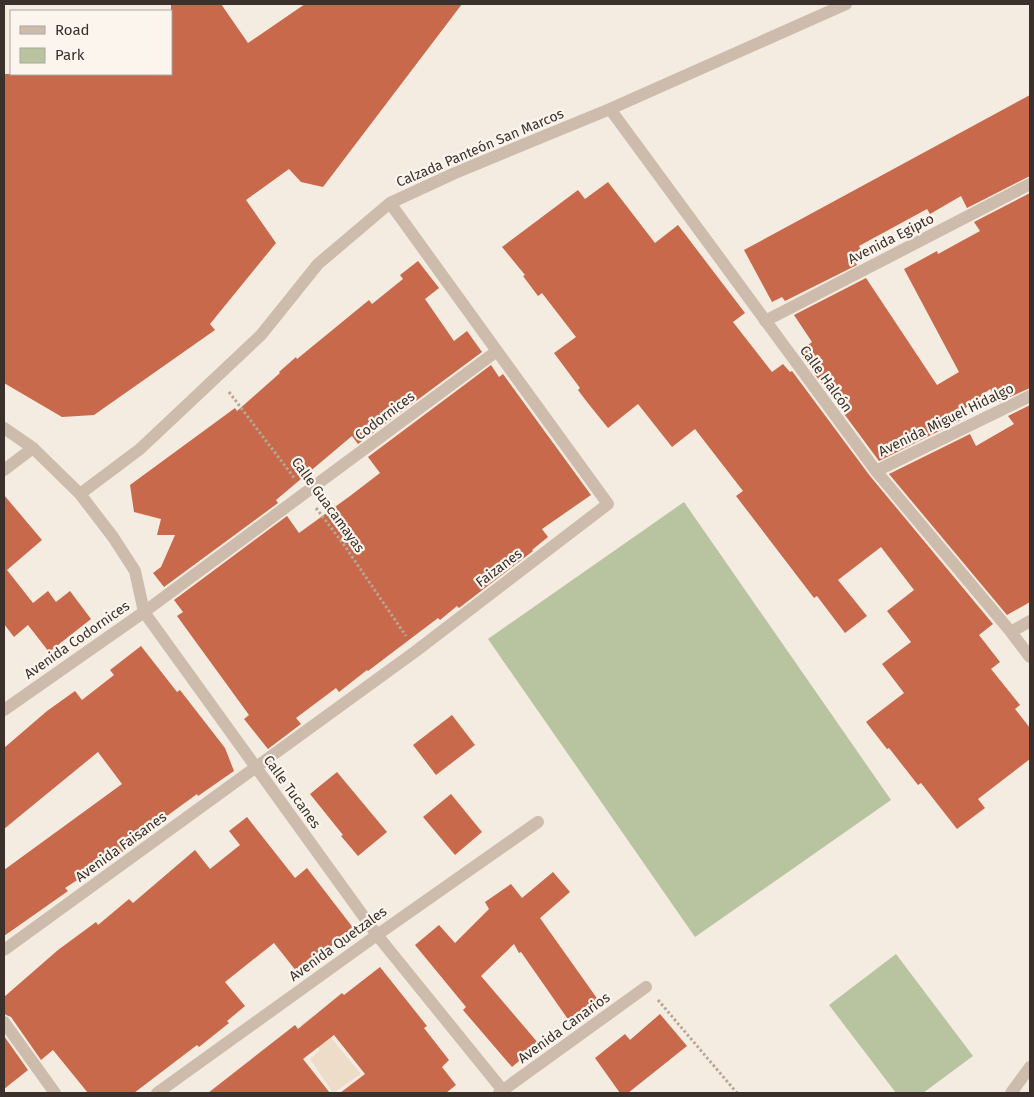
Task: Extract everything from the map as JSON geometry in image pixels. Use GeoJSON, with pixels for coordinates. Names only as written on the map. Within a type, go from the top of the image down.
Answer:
{"type":"FeatureCollection","features":[{"type":"Feature","properties":{"kind":"street","name":"Calzada Panteón San Marcos"},"geometry":{"type":"LineString","coordinates":[[80,494],[140,449],[261,335],[318,264],[390,203],[455,173],[610,109],[846,4]]}},
{"type":"Feature","properties":{"kind":"street","name":"Calle Halcón"},"geometry":{"type":"LineString","coordinates":[[610,109],[876,471],[1030,657]]}},
{"type":"Feature","properties":{"kind":"street","name":"Avenida Egipto"},"geometry":{"type":"LineString","coordinates":[[765,321],[1030,184]]}},
{"type":"Feature","properties":{"kind":"street"},"geometry":{"type":"LineString","coordinates":[[390,203],[497,351]]}},
{"type":"Feature","properties":{"kind":"street","name":"Codornices"},"geometry":{"type":"LineString","coordinates":[[144,612],[497,351]]}},
{"type":"Feature","properties":{"kind":"street","name":"Faizanes"},"geometry":{"type":"LineString","coordinates":[[256,768],[416,651],[608,504],[497,351]]}},
{"type":"Feature","properties":{"kind":"street","name":"Avenida Miguel Hidalgo"},"geometry":{"type":"LineString","coordinates":[[876,471],[1030,396]]}},
{"type":"Feature","properties":{"kind":"street"},"geometry":{"type":"LineString","coordinates":[[4,428],[33,448],[80,494]]}},
{"type":"Feature","properties":{"kind":"street"},"geometry":{"type":"LineString","coordinates":[[4,470],[33,448]]}},
{"type":"Feature","properties":{"kind":"street","name":"Calle Tucanes"},"geometry":{"type":"LineString","coordinates":[[80,494],[113,537],[135,571],[144,612],[377,935],[502,1092]]}},
{"type":"Feature","properties":{"kind":"street","name":"Avenida Codornices"},"geometry":{"type":"LineString","coordinates":[[4,710],[144,612]]}},
{"type":"Feature","properties":{"kind":"street"},"geometry":{"type":"LineString","coordinates":[[1011,632],[1030,622]]}},
{"type":"Feature","properties":{"kind":"street","name":"Avenida Faisanes"},"geometry":{"type":"LineString","coordinates":[[4,950],[256,768]]}},
{"type":"Feature","properties":{"kind":"street","name":"Avenida Quetzales"},"geometry":{"type":"LineString","coordinates":[[157,1093],[538,822]]}},
{"type":"Feature","properties":{"kind":"street","name":"Avenida Canarios"},"geometry":{"type":"LineString","coordinates":[[502,1092],[646,986]]}},
{"type":"Feature","properties":{"kind":"street"},"geometry":{"type":"LineString","coordinates":[[4,1022],[55,1093]]}},
{"type":"Feature","properties":{"kind":"street"},"geometry":{"type":"LineString","coordinates":[[1011,1093],[1030,1067]]}},
{"type":"Feature","properties":{"kind":"path","name":"Calle Guacamayas"},"geometry":{"type":"LineString","coordinates":[[217,376],[342,542],[416,651]]}},
{"type":"Feature","properties":{"kind":"path"},"geometry":{"type":"LineString","coordinates":[[646,986],[737,1093]]}},
{"type":"Feature","properties":{"kind":"green space"},"geometry":{"type":"Polygon","coordinates":[[[684,502],[891,800],[695,937],[488,639],[684,502]]]}},
{"type":"Feature","properties":{"kind":"green space"},"geometry":{"type":"Polygon","coordinates":[[[896,954],[973,1056],[923,1093],[896,1093],[829,1005],[896,954]]]}},
{"type":"Feature","properties":{"kind":"shaded area"},"geometry":{"type":"Polygon","coordinates":[[[313,1016],[361,1074],[333,1093],[310,1059],[320,1050],[301,1025],[313,1016]]]}},
{"type":"Feature","properties":{"kind":"building"},"geometry":{"type":"Polygon","coordinates":[[[171,4],[221,4],[248,43],[305,4],[462,4],[323,187],[301,182],[289,169],[246,200],[276,243],[210,324],[215,330],[94,415],[62,417],[4,383],[4,74],[172,75],[171,4]]]}},
{"type":"Feature","properties":{"kind":"building"},"geometry":{"type":"Polygon","coordinates":[[[1030,95],[1030,176],[967,208],[961,196],[930,214],[927,209],[859,246],[861,250],[851,256],[857,265],[785,301],[782,297],[772,302],[744,250],[1030,95]]]}},
{"type":"Feature","properties":{"kind":"building"},"geometry":{"type":"Polygon","coordinates":[[[608,182],[655,243],[678,225],[745,313],[733,322],[772,372],[783,364],[790,372],[792,371],[870,476],[993,624],[979,635],[1000,662],[991,669],[1020,705],[1015,709],[1030,728],[1030,759],[978,799],[985,808],[957,829],[921,783],[918,785],[866,722],[904,693],[882,664],[911,642],[887,611],[914,590],[881,547],[838,580],[867,616],[845,633],[817,596],[814,598],[736,496],[743,491],[695,429],[672,447],[638,404],[608,428],[578,390],[580,388],[554,353],[576,337],[542,293],[538,296],[523,276],[525,275],[502,247],[578,190],[585,199],[608,182]]]}},
{"type":"Feature","properties":{"kind":"building"},"geometry":{"type":"Polygon","coordinates":[[[1030,193],[1030,388],[999,402],[990,389],[958,414],[961,420],[879,461],[799,353],[812,342],[794,315],[866,278],[937,385],[959,372],[904,269],[937,251],[938,254],[980,231],[974,222],[1030,193]]]}},
{"type":"Feature","properties":{"kind":"building"},"geometry":{"type":"Polygon","coordinates":[[[418,261],[439,288],[425,299],[454,341],[467,331],[482,352],[358,444],[352,436],[276,500],[278,503],[164,587],[153,573],[161,567],[175,535],[157,535],[161,519],[134,512],[130,485],[235,408],[237,411],[296,357],[297,359],[369,300],[372,304],[403,279],[400,275],[418,261]]]}},
{"type":"Feature","properties":{"kind":"building"},"geometry":{"type":"Polygon","coordinates":[[[491,365],[499,377],[503,374],[591,495],[542,529],[548,537],[533,551],[459,608],[457,606],[440,620],[438,618],[339,692],[336,688],[296,718],[301,724],[268,749],[244,719],[249,715],[177,616],[183,612],[174,600],[287,516],[299,533],[350,496],[380,473],[368,457],[491,365]]]}},
{"type":"Feature","properties":{"kind":"building"},"geometry":{"type":"Polygon","coordinates":[[[1030,405],[1030,602],[1007,615],[889,474],[970,434],[976,446],[1014,424],[1008,416],[1030,405]]]}},
{"type":"Feature","properties":{"kind":"building"},"geometry":{"type":"Polygon","coordinates":[[[4,495],[42,540],[7,570],[33,603],[48,591],[56,602],[70,591],[91,619],[49,652],[28,625],[14,637],[4,624],[4,495]]]}},
{"type":"Feature","properties":{"kind":"building"},"geometry":{"type":"Polygon","coordinates":[[[141,646],[177,692],[180,690],[225,748],[234,771],[198,796],[197,794],[134,840],[136,842],[106,864],[105,862],[65,888],[68,891],[4,936],[4,870],[122,784],[98,752],[4,829],[4,748],[47,711],[75,691],[82,700],[114,675],[110,670],[141,646]]]}},
{"type":"Feature","properties":{"kind":"building"},"geometry":{"type":"Polygon","coordinates":[[[452,715],[475,745],[436,775],[413,745],[452,715]]]}},
{"type":"Feature","properties":{"kind":"building"},"geometry":{"type":"Polygon","coordinates":[[[337,772],[387,832],[358,856],[310,794],[337,772]]]}},
{"type":"Feature","properties":{"kind":"building"},"geometry":{"type":"Polygon","coordinates":[[[451,794],[482,832],[455,855],[423,817],[451,794]]]}},
{"type":"Feature","properties":{"kind":"building"},"geometry":{"type":"Polygon","coordinates":[[[247,817],[295,878],[307,868],[354,929],[297,972],[274,943],[225,982],[245,1006],[227,1021],[229,1023],[199,1047],[197,1045],[134,1093],[88,1093],[53,1050],[41,1060],[11,1017],[4,1014],[4,997],[58,950],[96,922],[98,925],[129,899],[133,903],[195,850],[210,869],[240,845],[229,831],[247,817]]]}},
{"type":"Feature","properties":{"kind":"building"},"geometry":{"type":"Polygon","coordinates":[[[553,872],[570,892],[540,918],[601,1004],[572,1025],[514,944],[481,976],[539,1044],[512,1067],[463,1010],[466,1007],[415,945],[439,925],[455,943],[489,909],[485,902],[511,884],[522,898],[553,872]]]}},
{"type":"Feature","properties":{"kind":"building"},"geometry":{"type":"Polygon","coordinates":[[[380,967],[427,1026],[424,1028],[449,1060],[442,1067],[456,1085],[446,1093],[340,1093],[365,1074],[334,1035],[303,1059],[330,1093],[208,1093],[295,1025],[298,1029],[342,993],[344,995],[380,967]]]}},
{"type":"Feature","properties":{"kind":"building"},"geometry":{"type":"Polygon","coordinates":[[[660,1014],[687,1046],[628,1093],[620,1093],[595,1058],[625,1034],[630,1040],[660,1014]]]}},
{"type":"Feature","properties":{"kind":"building"},"geometry":{"type":"Polygon","coordinates":[[[4,1036],[28,1070],[4,1089],[4,1036]]]}}]}
